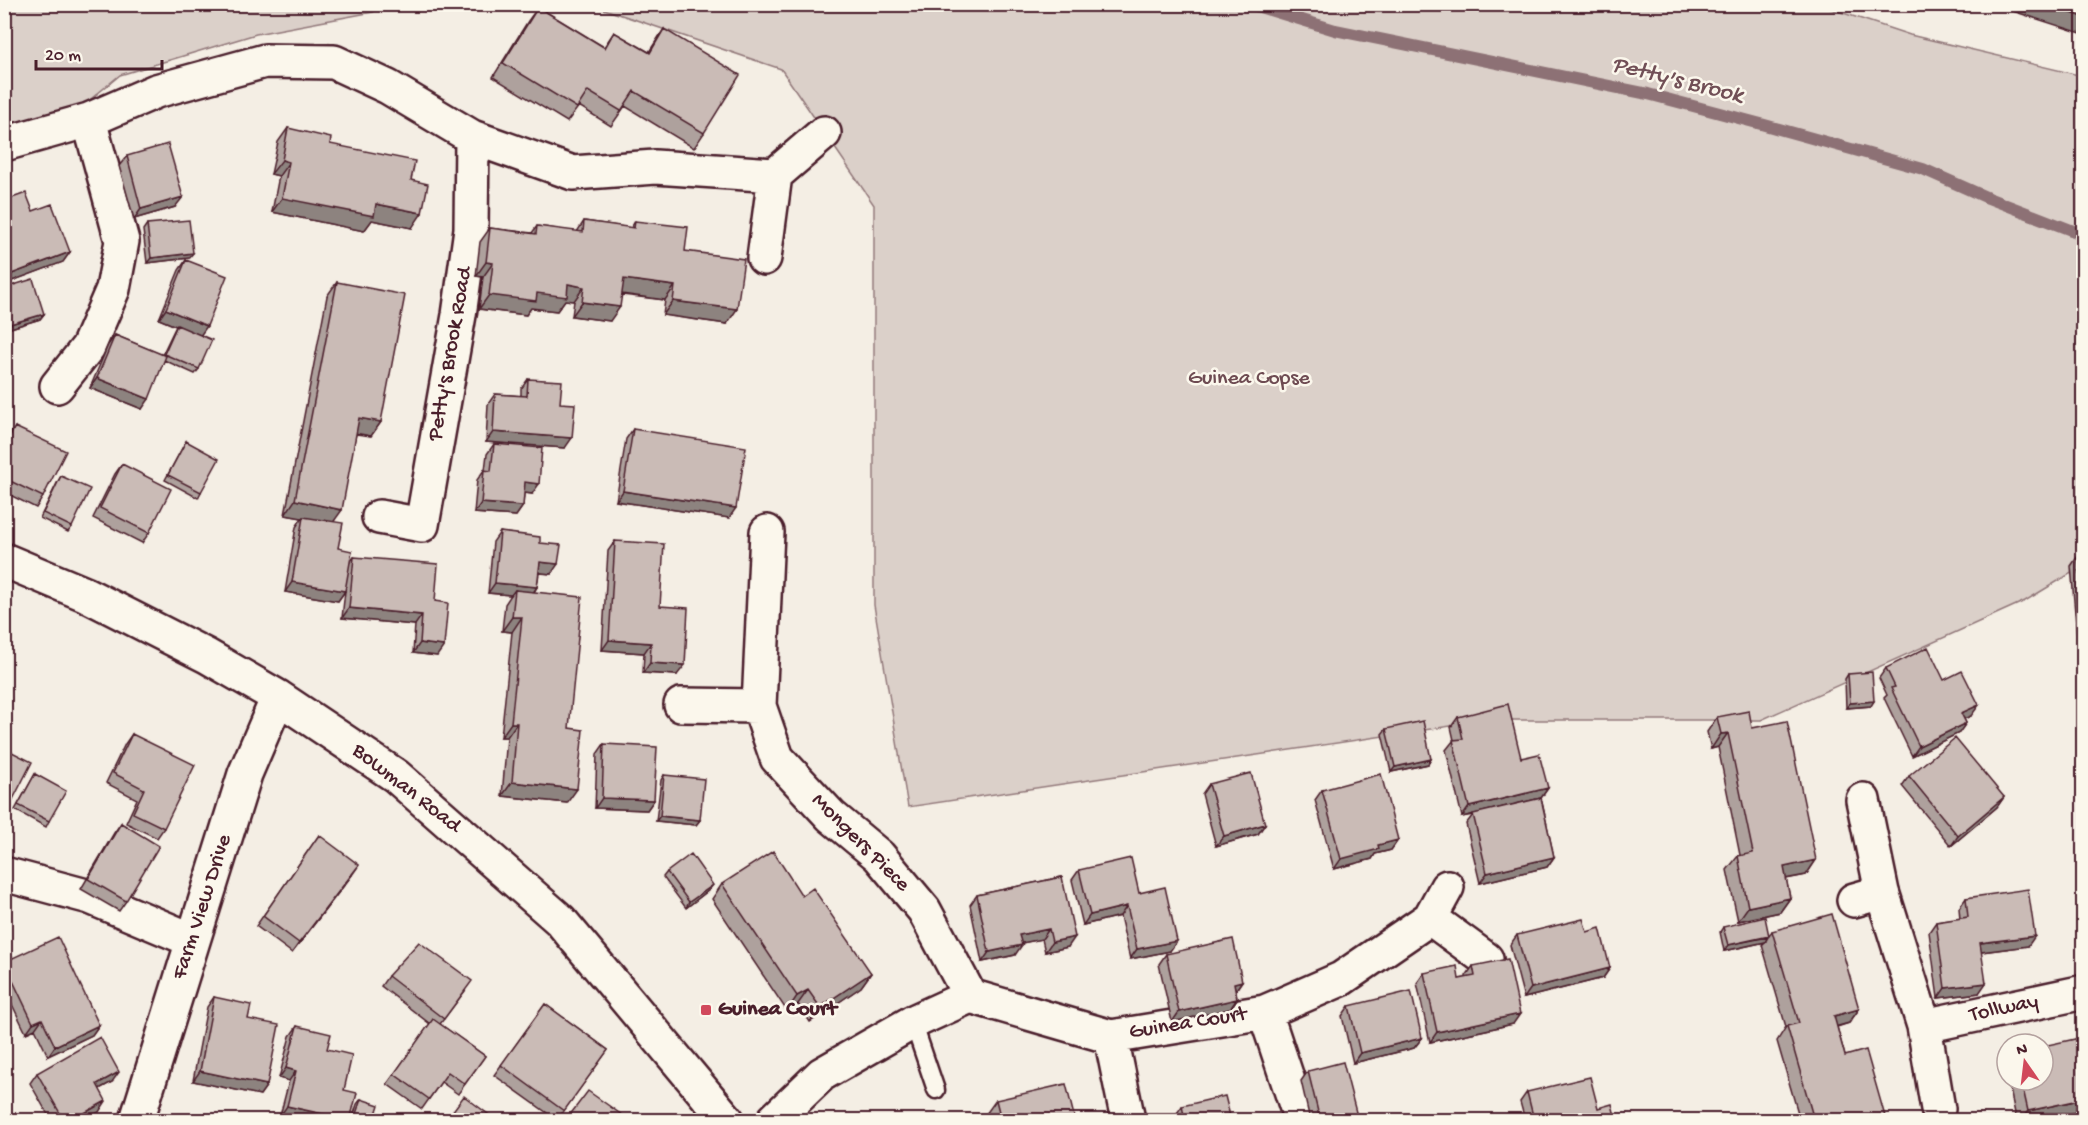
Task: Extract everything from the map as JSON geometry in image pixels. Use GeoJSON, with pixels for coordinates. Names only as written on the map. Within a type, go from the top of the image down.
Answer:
{"type":"FeatureCollection","features":[{"type":"Feature","properties":{"kind":"street"},"geometry":{"type":"LineString","coordinates":[[4,144],[89,120],[156,91],[265,61],[334,62],[388,87],[471,138],[573,173],[655,167],[775,175]]}},
{"type":"Feature","properties":{"kind":"street"},"geometry":{"type":"LineString","coordinates":[[57,386],[88,346],[113,289],[122,241],[89,120]]}},
{"type":"Feature","properties":{"kind":"street"},"geometry":{"type":"LineString","coordinates":[[764,258],[775,175],[824,133]]}},
{"type":"Feature","properties":{"kind":"street","name":"Petty's Brook Road"},"geometry":{"type":"LineString","coordinates":[[379,517],[422,525],[459,315],[471,229],[471,138]]}},
{"type":"Feature","properties":{"kind":"street","name":"Mongers Piece"},"geometry":{"type":"LineString","coordinates":[[767,532],[759,706],[777,758],[831,816],[879,856],[924,910],[970,996]]}},
{"type":"Feature","properties":{"kind":"street","name":"Bowman Road"},"geometry":{"type":"LineString","coordinates":[[4,560],[85,594],[207,656],[278,697],[396,776],[560,920],[728,1120]]}},
{"type":"Feature","properties":{"kind":"street","name":"Farm View Drive"},"geometry":{"type":"LineString","coordinates":[[137,1120],[245,774],[278,697]]}},
{"type":"Feature","properties":{"kind":"street"},"geometry":{"type":"LineString","coordinates":[[681,705],[759,706]]}},
{"type":"Feature","properties":{"kind":"street"},"geometry":{"type":"LineString","coordinates":[[1863,800],[1868,896],[1924,1026],[1938,1109]]}},
{"type":"Feature","properties":{"kind":"street"},"geometry":{"type":"LineString","coordinates":[[4,874],[90,897],[192,940]]}},
{"type":"Feature","properties":{"kind":"street","name":"Guinea Court"},"geometry":{"type":"LineString","coordinates":[[970,996],[1112,1037],[1265,1012],[1341,979],[1430,918],[1447,887]]}},
{"type":"Feature","properties":{"kind":"street"},"geometry":{"type":"LineString","coordinates":[[1430,918],[1486,959]]}},
{"type":"Feature","properties":{"kind":"street","name":"Tollway"},"geometry":{"type":"LineString","coordinates":[[1924,1026],[2084,992]]}},
{"type":"Feature","properties":{"kind":"street"},"geometry":{"type":"LineString","coordinates":[[774,1120],[822,1074],[913,1022],[970,996]]}},
{"type":"Feature","properties":{"kind":"street","name":"Guinea Court"},"geometry":{"type":"LineString","coordinates":[[1265,1012],[1301,1120]]}},
{"type":"Feature","properties":{"kind":"street","name":"Guinea Court"},"geometry":{"type":"LineString","coordinates":[[1112,1037],[1128,1120]]}},
{"type":"Feature","properties":{"kind":"lane"},"geometry":{"type":"LineString","coordinates":[[913,1022],[936,1090]]}},
{"type":"Feature","properties":{"kind":"green space","name":"Guinea Copse"},"geometry":{"type":"Polygon","coordinates":[[[600,4],[1816,4],[1910,35],[2083,76],[2083,566],[2025,601],[1761,720],[1491,720],[908,807],[874,605],[874,205],[781,69],[598,7],[600,4]]]}},
{"type":"Feature","properties":{"kind":"green space"},"geometry":{"type":"Polygon","coordinates":[[[4,5],[386,5],[373,12],[256,34],[120,75],[86,103],[58,118],[5,130],[4,5]]]}},
{"type":"Feature","properties":{"kind":"building"},"geometry":{"type":"Polygon","coordinates":[[[2044,4],[2084,4],[2084,17],[2044,4]]]}},
{"type":"Feature","properties":{"kind":"building"},"geometry":{"type":"Polygon","coordinates":[[[538,7],[605,48],[614,32],[650,53],[664,29],[740,75],[704,133],[634,91],[621,111],[588,91],[577,108],[503,63],[538,7]]]}},
{"type":"Feature","properties":{"kind":"building"},"geometry":{"type":"Polygon","coordinates":[[[288,128],[331,138],[330,144],[415,161],[411,180],[428,184],[422,213],[376,204],[374,216],[282,198],[289,162],[282,160],[288,128]]]}},
{"type":"Feature","properties":{"kind":"building"},"geometry":{"type":"Polygon","coordinates":[[[168,144],[183,197],[141,209],[127,156],[168,144]]]}},
{"type":"Feature","properties":{"kind":"building"},"geometry":{"type":"Polygon","coordinates":[[[26,193],[33,211],[52,204],[70,252],[9,275],[4,264],[4,201],[26,193]]]}},
{"type":"Feature","properties":{"kind":"building"},"geometry":{"type":"Polygon","coordinates":[[[189,220],[193,253],[151,258],[147,224],[189,220]]]}},
{"type":"Feature","properties":{"kind":"building"},"geometry":{"type":"Polygon","coordinates":[[[584,221],[634,228],[635,221],[688,227],[685,251],[744,259],[737,309],[673,301],[675,286],[624,279],[620,307],[582,302],[584,287],[568,284],[567,297],[537,293],[536,301],[489,295],[493,263],[486,262],[490,228],[536,234],[537,226],[583,232],[584,221]]]}},
{"type":"Feature","properties":{"kind":"building"},"geometry":{"type":"Polygon","coordinates":[[[186,260],[227,276],[207,326],[166,309],[186,260]]]}},
{"type":"Feature","properties":{"kind":"building"},"geometry":{"type":"Polygon","coordinates":[[[33,279],[44,314],[10,324],[4,305],[4,288],[33,279]]]}},
{"type":"Feature","properties":{"kind":"building"},"geometry":{"type":"Polygon","coordinates":[[[337,282],[405,295],[381,422],[359,418],[342,510],[295,500],[337,282]]]}},
{"type":"Feature","properties":{"kind":"building"},"geometry":{"type":"Polygon","coordinates":[[[177,325],[212,340],[199,369],[164,354],[177,325]]]}},
{"type":"Feature","properties":{"kind":"building"},"geometry":{"type":"Polygon","coordinates":[[[115,335],[166,356],[149,399],[97,378],[115,335]]]}},
{"type":"Feature","properties":{"kind":"building"},"geometry":{"type":"Polygon","coordinates":[[[528,379],[562,381],[560,403],[575,404],[572,438],[493,432],[495,394],[527,396],[528,379]]]}},
{"type":"Feature","properties":{"kind":"building"},"geometry":{"type":"Polygon","coordinates":[[[15,427],[66,451],[43,497],[4,478],[4,447],[15,427]]]}},
{"type":"Feature","properties":{"kind":"building"},"geometry":{"type":"Polygon","coordinates":[[[633,429],[746,447],[736,508],[623,491],[633,429]]]}},
{"type":"Feature","properties":{"kind":"building"},"geometry":{"type":"Polygon","coordinates":[[[186,441],[219,459],[201,492],[168,475],[186,441]]]}},
{"type":"Feature","properties":{"kind":"building"},"geometry":{"type":"Polygon","coordinates":[[[494,444],[542,448],[539,484],[525,482],[523,506],[481,503],[484,470],[491,471],[494,444]]]}},
{"type":"Feature","properties":{"kind":"building"},"geometry":{"type":"Polygon","coordinates":[[[122,464],[171,489],[149,533],[100,508],[122,464]]]}},
{"type":"Feature","properties":{"kind":"building"},"geometry":{"type":"Polygon","coordinates":[[[61,476],[90,489],[72,527],[43,513],[61,476]]]}},
{"type":"Feature","properties":{"kind":"building"},"geometry":{"type":"Polygon","coordinates":[[[303,517],[343,523],[338,548],[352,551],[345,591],[292,582],[303,517]]]}},
{"type":"Feature","properties":{"kind":"building"},"geometry":{"type":"Polygon","coordinates":[[[500,532],[540,537],[540,543],[561,545],[558,564],[540,562],[537,587],[495,583],[500,532]]]}},
{"type":"Feature","properties":{"kind":"building"},"geometry":{"type":"Polygon","coordinates":[[[615,541],[664,544],[660,606],[688,608],[685,665],[650,663],[651,643],[609,640],[615,541]]]}},
{"type":"Feature","properties":{"kind":"building"},"geometry":{"type":"Polygon","coordinates":[[[2084,555],[2084,623],[2078,556],[2084,555]]]}},
{"type":"Feature","properties":{"kind":"building"},"geometry":{"type":"Polygon","coordinates":[[[354,557],[438,564],[435,601],[448,603],[444,646],[420,643],[422,615],[349,608],[354,557]]]}},
{"type":"Feature","properties":{"kind":"building"},"geometry":{"type":"Polygon","coordinates":[[[515,590],[582,597],[569,728],[583,730],[577,789],[512,782],[517,723],[511,723],[522,617],[512,617],[515,590]]]}},
{"type":"Feature","properties":{"kind":"building"},"geometry":{"type":"Polygon","coordinates":[[[1928,647],[1944,680],[1962,671],[1979,705],[1961,713],[1966,723],[1919,746],[1891,688],[1895,687],[1886,668],[1928,647]]]}},
{"type":"Feature","properties":{"kind":"building"},"geometry":{"type":"Polygon","coordinates":[[[1872,672],[1874,701],[1850,703],[1848,674],[1872,672]]]}},
{"type":"Feature","properties":{"kind":"building"},"geometry":{"type":"Polygon","coordinates":[[[1508,704],[1521,758],[1539,754],[1548,788],[1469,807],[1453,740],[1463,739],[1458,717],[1508,704]]]}},
{"type":"Feature","properties":{"kind":"building"},"geometry":{"type":"Polygon","coordinates":[[[1749,711],[1752,728],[1787,721],[1816,860],[1784,867],[1790,898],[1748,907],[1738,856],[1753,853],[1728,733],[1721,734],[1717,717],[1749,711]]]}},
{"type":"Feature","properties":{"kind":"building"},"geometry":{"type":"Polygon","coordinates":[[[1423,721],[1431,759],[1395,767],[1386,729],[1423,721]]]}},
{"type":"Feature","properties":{"kind":"building"},"geometry":{"type":"Polygon","coordinates":[[[132,734],[195,765],[164,828],[133,813],[144,789],[113,773],[132,734]]]}},
{"type":"Feature","properties":{"kind":"building"},"geometry":{"type":"Polygon","coordinates":[[[1955,738],[2004,797],[1958,836],[1909,776],[1955,738]]]}},
{"type":"Feature","properties":{"kind":"building"},"geometry":{"type":"Polygon","coordinates":[[[604,744],[657,747],[654,800],[602,798],[604,744]]]}},
{"type":"Feature","properties":{"kind":"building"},"geometry":{"type":"Polygon","coordinates":[[[4,748],[32,762],[4,817],[4,748]]]}},
{"type":"Feature","properties":{"kind":"building"},"geometry":{"type":"Polygon","coordinates":[[[1251,773],[1265,824],[1224,836],[1209,784],[1251,773]]]}},
{"type":"Feature","properties":{"kind":"building"},"geometry":{"type":"Polygon","coordinates":[[[35,774],[66,791],[49,821],[18,805],[35,774]]]}},
{"type":"Feature","properties":{"kind":"building"},"geometry":{"type":"Polygon","coordinates":[[[1381,774],[1398,840],[1378,845],[1379,849],[1341,859],[1322,790],[1381,774]]]}},
{"type":"Feature","properties":{"kind":"building"},"geometry":{"type":"Polygon","coordinates":[[[664,775],[704,779],[700,820],[660,816],[664,775]]]}},
{"type":"Feature","properties":{"kind":"building"},"geometry":{"type":"Polygon","coordinates":[[[1541,798],[1554,857],[1487,873],[1473,814],[1541,798]]]}},
{"type":"Feature","properties":{"kind":"building"},"geometry":{"type":"Polygon","coordinates":[[[121,823],[159,846],[126,901],[88,879],[121,823]]]}},
{"type":"Feature","properties":{"kind":"building"},"geometry":{"type":"Polygon","coordinates":[[[319,835],[359,865],[299,943],[263,916],[319,835]]]}},
{"type":"Feature","properties":{"kind":"building"},"geometry":{"type":"Polygon","coordinates":[[[773,851],[802,896],[813,888],[871,973],[820,1007],[808,990],[797,996],[722,884],[773,851]]]}},
{"type":"Feature","properties":{"kind":"building"},"geometry":{"type":"Polygon","coordinates":[[[691,854],[713,885],[689,902],[667,872],[691,854]]]}},
{"type":"Feature","properties":{"kind":"building"},"geometry":{"type":"Polygon","coordinates":[[[1131,858],[1139,893],[1165,887],[1177,941],[1137,949],[1127,906],[1090,915],[1079,870],[1131,858]]]}},
{"type":"Feature","properties":{"kind":"building"},"geometry":{"type":"Polygon","coordinates":[[[1062,877],[1075,937],[1052,942],[1049,929],[1019,935],[1022,945],[989,952],[977,895],[1062,877]]]}},
{"type":"Feature","properties":{"kind":"building"},"geometry":{"type":"Polygon","coordinates":[[[2028,889],[2035,936],[1980,943],[1986,983],[1945,988],[1936,922],[1968,917],[1966,898],[2028,889]]]}},
{"type":"Feature","properties":{"kind":"building"},"geometry":{"type":"Polygon","coordinates":[[[1832,914],[1859,1009],[1834,1016],[1845,1056],[1866,1050],[1886,1120],[1814,1120],[1787,1026],[1799,1023],[1772,931],[1832,914]]]}},
{"type":"Feature","properties":{"kind":"building"},"geometry":{"type":"Polygon","coordinates":[[[1765,917],[1769,936],[1728,945],[1723,927],[1765,917]]]}},
{"type":"Feature","properties":{"kind":"building"},"geometry":{"type":"Polygon","coordinates":[[[1583,919],[1587,932],[1600,928],[1610,968],[1531,988],[1517,935],[1583,919]]]}},
{"type":"Feature","properties":{"kind":"building"},"geometry":{"type":"Polygon","coordinates":[[[58,937],[99,1025],[55,1046],[42,1019],[33,1023],[4,962],[58,937]]]}},
{"type":"Feature","properties":{"kind":"building"},"geometry":{"type":"Polygon","coordinates":[[[1233,939],[1242,981],[1234,983],[1237,999],[1179,1012],[1166,954],[1233,939]]]}},
{"type":"Feature","properties":{"kind":"building"},"geometry":{"type":"Polygon","coordinates":[[[419,942],[472,981],[444,1019],[388,976],[419,942]]]}},
{"type":"Feature","properties":{"kind":"building"},"geometry":{"type":"Polygon","coordinates":[[[1508,959],[1520,1014],[1437,1032],[1424,973],[1457,966],[1459,979],[1475,976],[1473,966],[1508,959]]]}},
{"type":"Feature","properties":{"kind":"building"},"geometry":{"type":"Polygon","coordinates":[[[1411,991],[1422,1038],[1360,1053],[1349,1006],[1411,991]]]}},
{"type":"Feature","properties":{"kind":"building"},"geometry":{"type":"Polygon","coordinates":[[[214,997],[251,1005],[248,1019],[279,1025],[267,1085],[200,1071],[214,997]]]}},
{"type":"Feature","properties":{"kind":"building"},"geometry":{"type":"Polygon","coordinates":[[[545,1004],[608,1050],[564,1111],[501,1065],[545,1004]]]}},
{"type":"Feature","properties":{"kind":"building"},"geometry":{"type":"Polygon","coordinates":[[[433,1019],[485,1056],[465,1084],[448,1072],[429,1099],[394,1074],[433,1019]]]}},
{"type":"Feature","properties":{"kind":"building"},"geometry":{"type":"Polygon","coordinates":[[[297,1026],[331,1034],[327,1049],[352,1055],[344,1090],[357,1093],[350,1120],[287,1106],[296,1071],[286,1068],[297,1026]]]}},
{"type":"Feature","properties":{"kind":"building"},"geometry":{"type":"Polygon","coordinates":[[[100,1037],[119,1072],[97,1084],[106,1101],[72,1120],[64,1120],[37,1073],[100,1037]]]}},
{"type":"Feature","properties":{"kind":"building"},"geometry":{"type":"Polygon","coordinates":[[[2084,1037],[2084,1099],[2028,1111],[2024,1092],[2055,1092],[2055,1043],[2084,1037]]]}},
{"type":"Feature","properties":{"kind":"building"},"geometry":{"type":"Polygon","coordinates":[[[1343,1062],[1358,1120],[1320,1120],[1308,1071],[1343,1062]]]}},
{"type":"Feature","properties":{"kind":"building"},"geometry":{"type":"Polygon","coordinates":[[[1590,1077],[1598,1108],[1612,1104],[1616,1120],[1534,1120],[1527,1092],[1590,1077]]]}},
{"type":"Feature","properties":{"kind":"building"},"geometry":{"type":"Polygon","coordinates":[[[1066,1084],[1075,1120],[1001,1120],[996,1100],[1066,1084]]]}},
{"type":"Feature","properties":{"kind":"building"},"geometry":{"type":"Polygon","coordinates":[[[588,1091],[629,1120],[566,1120],[588,1091]]]}},
{"type":"Feature","properties":{"kind":"building"},"geometry":{"type":"Polygon","coordinates":[[[464,1096],[496,1120],[446,1120],[464,1096]]]}},
{"type":"Feature","properties":{"kind":"building"},"geometry":{"type":"Polygon","coordinates":[[[1225,1096],[1231,1120],[1185,1120],[1182,1106],[1225,1096]]]}},
{"type":"Feature","properties":{"kind":"building"},"geometry":{"type":"Polygon","coordinates":[[[361,1099],[379,1105],[374,1120],[354,1120],[361,1099]]]}},
{"type":"Feature","properties":{"kind":"building"},"geometry":{"type":"Polygon","coordinates":[[[2027,1116],[2028,1120],[2007,1120],[2027,1116]]]}},
{"type":"Feature","properties":{"kind":"waterway","name":"Petty's Brook"},"geometry":{"type":"LineString","coordinates":[[1250,4],[1335,30],[1648,94],[1761,124],[1923,169],[1988,198],[2084,235]]}},
{"type":"Feature","properties":{"kind":"place","name":"Guinea Court"},"geometry":{"type":"Point","coordinates":[706,1010]}}]}
